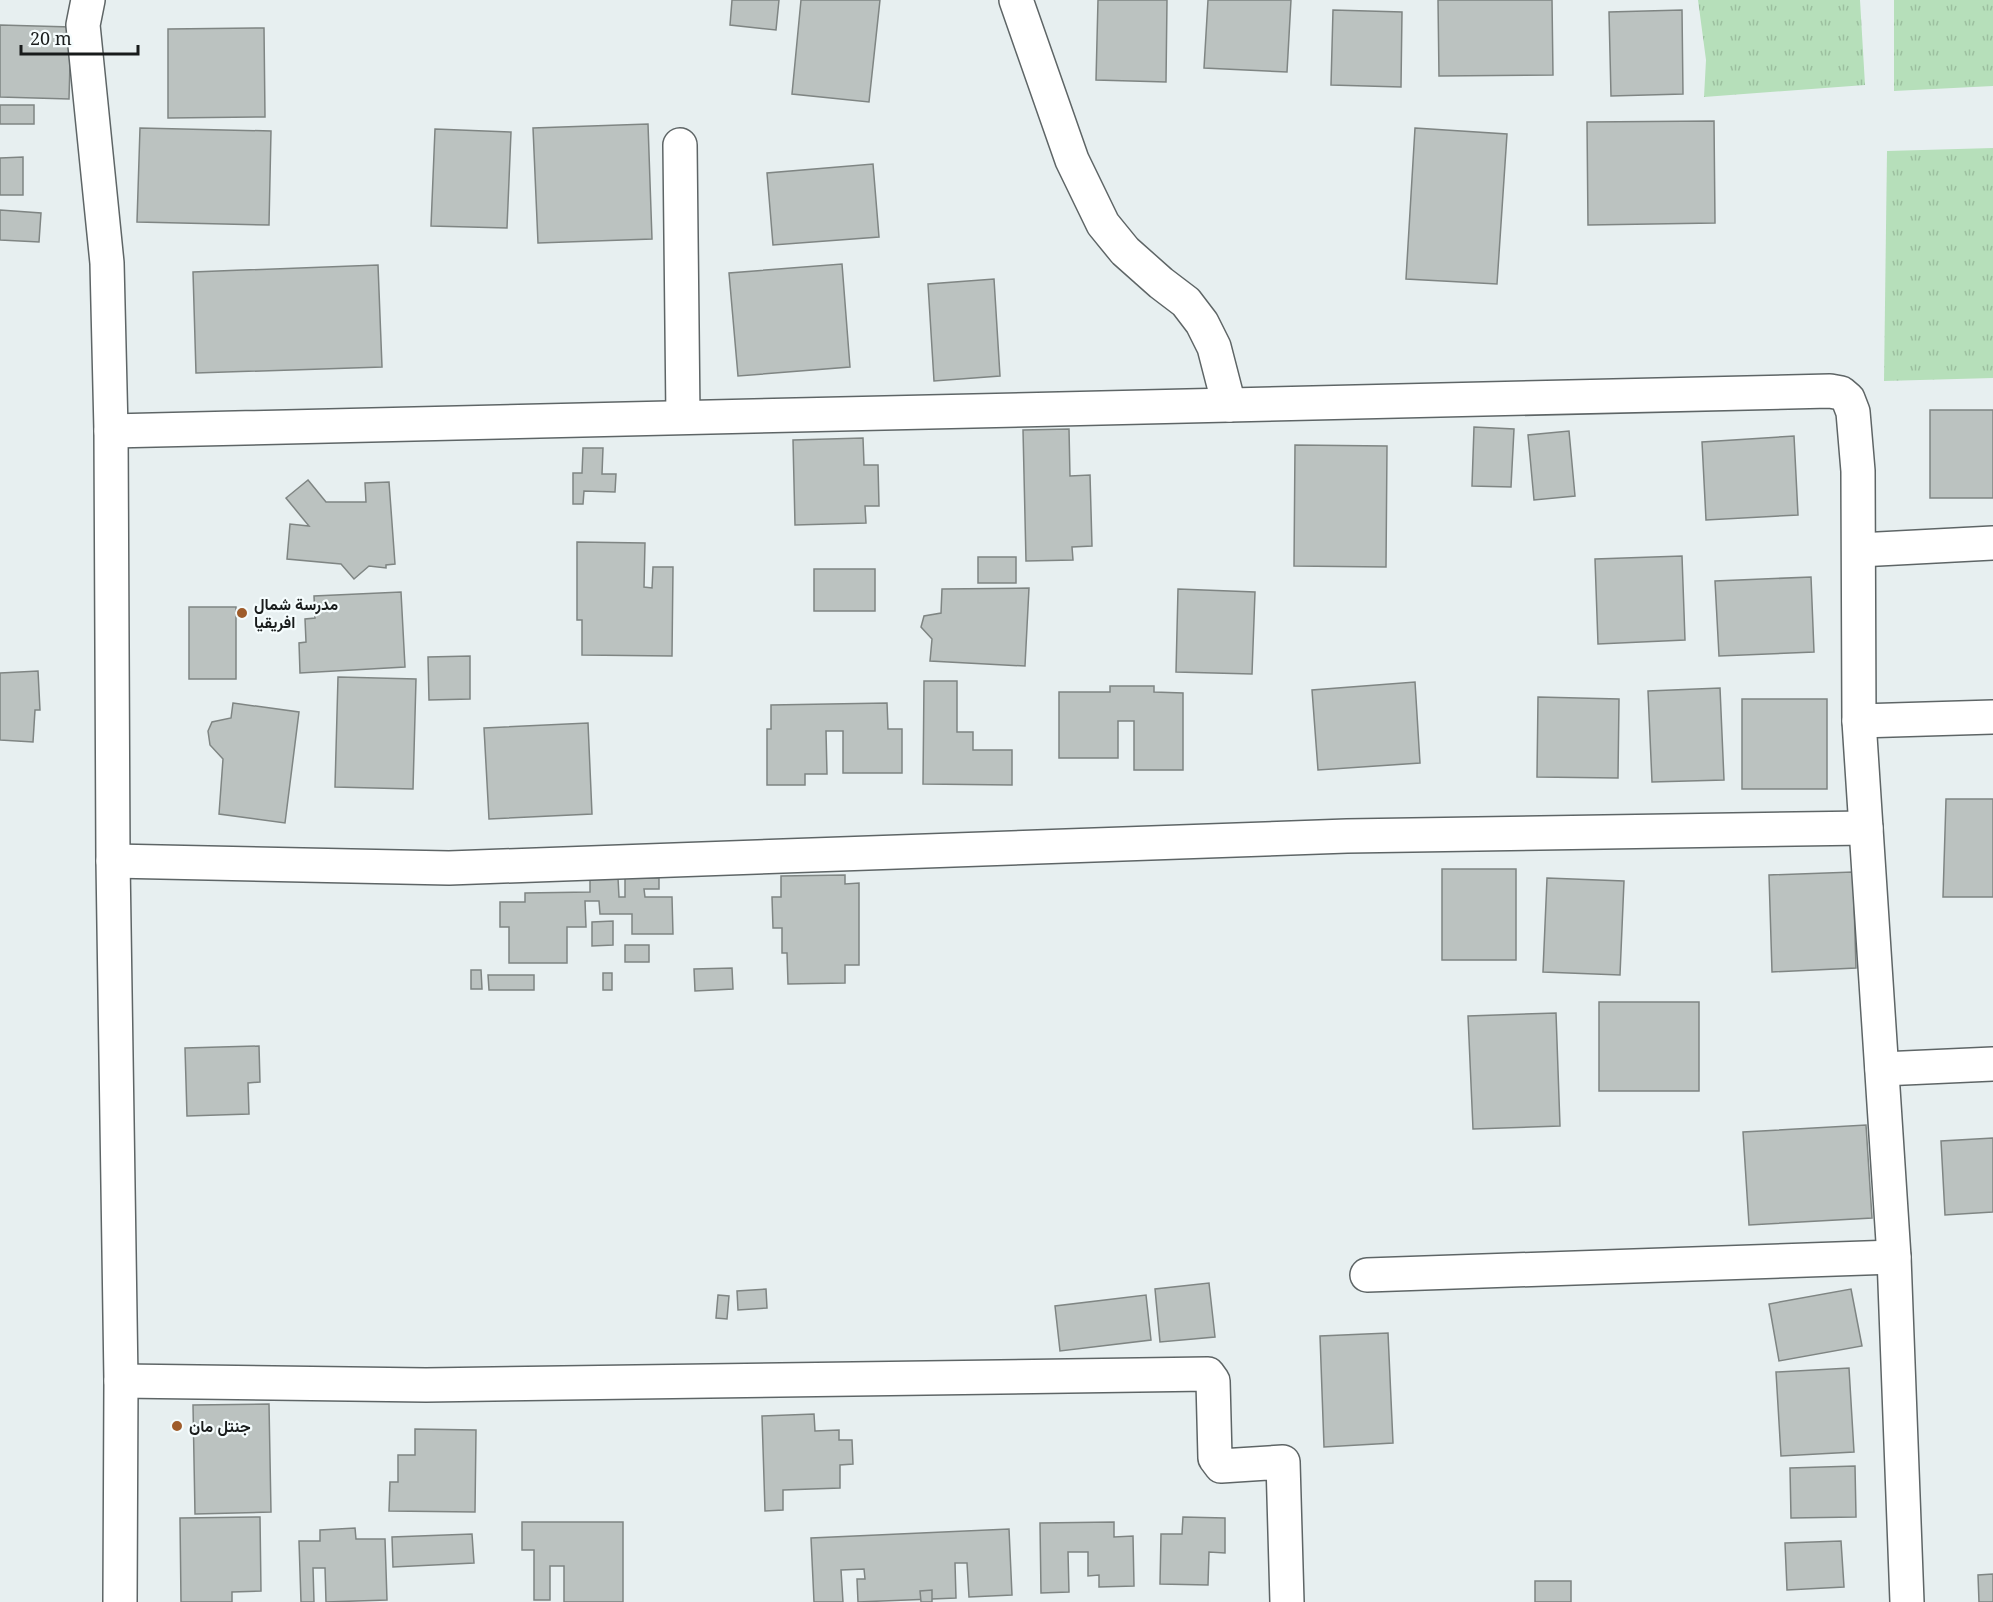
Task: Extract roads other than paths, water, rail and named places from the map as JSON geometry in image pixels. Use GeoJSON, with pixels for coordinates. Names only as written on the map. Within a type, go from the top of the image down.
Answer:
{"type":"FeatureCollection","features":[{"type":"Feature","properties":{"kind":"street"},"geometry":{"type":"LineString","coordinates":[[88,0],[83,25],[107,264],[111,430],[113,861],[122,1381],[120,1602]]}},
{"type":"Feature","properties":{"kind":"street"},"geometry":{"type":"LineString","coordinates":[[1016,0],[1072,160],[1103,224],[1125,251],[1186,302],[1202,323],[1214,347],[1229,405]]}},
{"type":"Feature","properties":{"kind":"street"},"geometry":{"type":"LineString","coordinates":[[680,145],[683,417]]}},
{"type":"Feature","properties":{"kind":"street"},"geometry":{"type":"LineString","coordinates":[[111,430],[1830,391],[1841,393],[1848,399],[1853,412],[1858,471],[1859,721],[1894,1257],[1907,1602]]}},
{"type":"Feature","properties":{"kind":"street"},"geometry":{"type":"LineString","coordinates":[[1858,550],[1993,543]]}},
{"type":"Feature","properties":{"kind":"street"},"geometry":{"type":"LineString","coordinates":[[1859,721],[1993,717]]}},
{"type":"Feature","properties":{"kind":"street"},"geometry":{"type":"LineString","coordinates":[[113,861],[449,868],[1347,836],[1866,828]]}},
{"type":"Feature","properties":{"kind":"street"},"geometry":{"type":"LineString","coordinates":[[1882,1070],[1993,1064]]}},
{"type":"Feature","properties":{"kind":"street"},"geometry":{"type":"LineString","coordinates":[[1367,1275],[1894,1257]]}},
{"type":"Feature","properties":{"kind":"street"},"geometry":{"type":"LineString","coordinates":[[122,1381],[426,1385],[1208,1374],[1213,1381],[1215,1458],[1218,1463],[1221,1466],[1283,1462],[1287,1602]]}},
{"type":"Feature","properties":{"kind":"place","name":"مدرسة شمال افريقيا"},"geometry":{"type":"Point","coordinates":[242,613]}},
{"type":"Feature","properties":{"kind":"place","name":"جنتل مان"},"geometry":{"type":"Point","coordinates":[177,1426]}}]}
